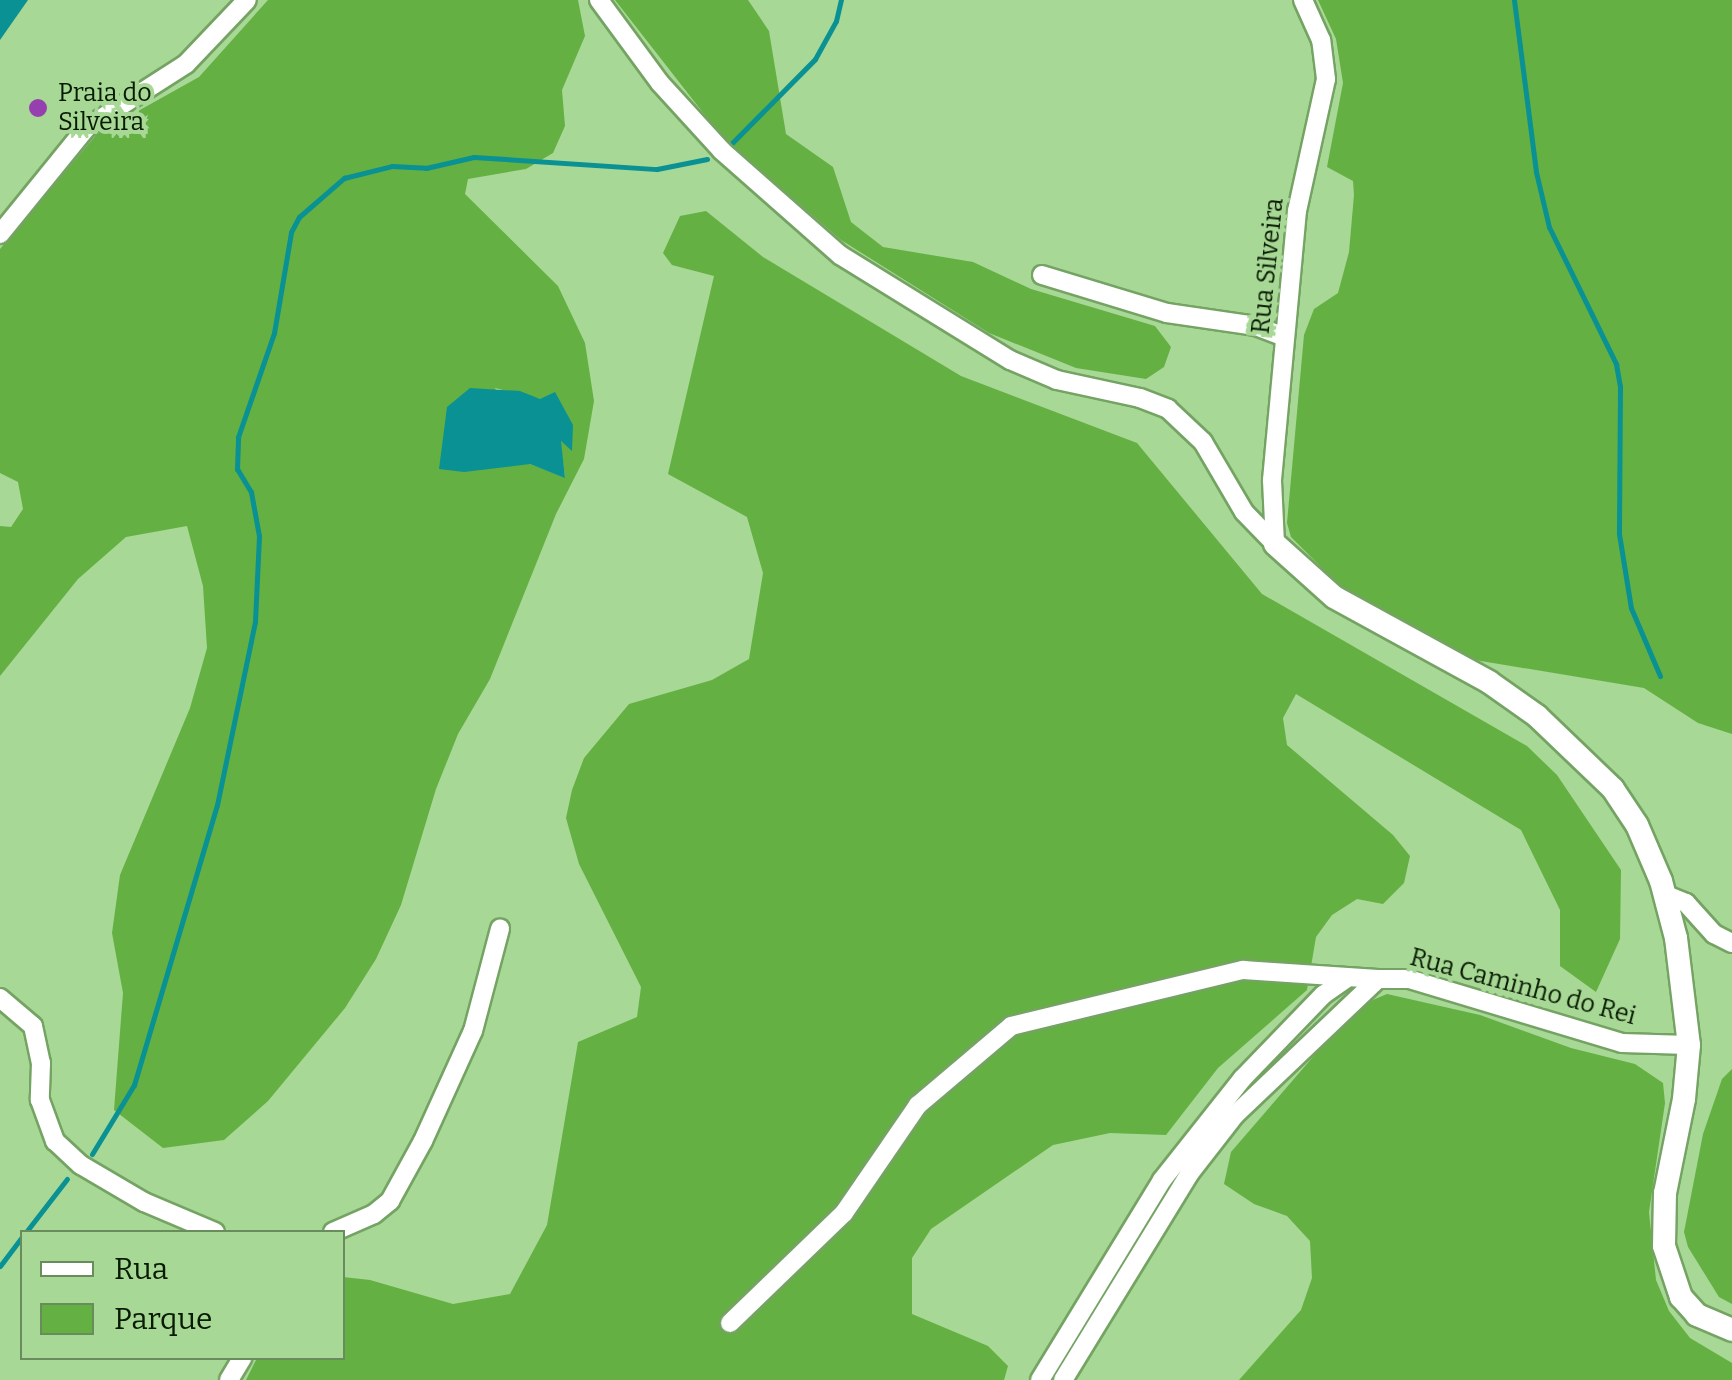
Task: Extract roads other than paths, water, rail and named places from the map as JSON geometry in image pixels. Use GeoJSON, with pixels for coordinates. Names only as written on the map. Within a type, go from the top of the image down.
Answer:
{"type":"FeatureCollection","features":[{"type":"Feature","properties":{"kind":"street"},"geometry":{"type":"LineString","coordinates":[[0,234],[86,128],[186,64],[246,0]]}},
{"type":"Feature","properties":{"kind":"street"},"geometry":{"type":"LineString","coordinates":[[599,0],[660,83],[722,151],[840,255],[1010,360],[1057,380],[1140,398],[1168,409],[1202,442],[1244,512],[1334,597],[1490,682],[1579,752],[1613,789],[1637,825],[1664,894],[1676,938],[1689,1045],[1664,1193],[1664,1246],[1681,1297],[1697,1315],[1732,1330]]}},
{"type":"Feature","properties":{"kind":"street","name":"Rua Silveira"},"geometry":{"type":"LineString","coordinates":[[1274,544],[1272,480],[1296,211],[1326,79],[1321,40],[1303,0]]}},
{"type":"Feature","properties":{"kind":"street"},"geometry":{"type":"LineString","coordinates":[[1042,275],[1167,313],[1256,326],[1285,337]]}},
{"type":"Feature","properties":{"kind":"street"},"geometry":{"type":"LineString","coordinates":[[1664,894],[1686,903],[1714,934],[1732,943]]}},
{"type":"Feature","properties":{"kind":"street"},"geometry":{"type":"LineString","coordinates":[[338,1230],[374,1214],[390,1201],[423,1141],[473,1031],[500,929]]}},
{"type":"Feature","properties":{"kind":"street"},"geometry":{"type":"LineString","coordinates":[[730,1323],[844,1212],[918,1105],[1012,1026],[1045,1014],[1243,970],[1293,970],[1346,979],[1378,979]]}},
{"type":"Feature","properties":{"kind":"street"},"geometry":{"type":"LineString","coordinates":[[1040,1380],[1162,1180],[1242,1080],[1322,995],[1346,979]]}},
{"type":"Feature","properties":{"kind":"street","name":"Rua Caminho do Rei"},"geometry":{"type":"LineString","coordinates":[[1063,1380],[1189,1174],[1260,1090],[1378,979],[1409,980],[1622,1042],[1689,1045]]}},
{"type":"Feature","properties":{"kind":"street"},"geometry":{"type":"LineString","coordinates":[[0,998],[33,1026],[41,1063],[40,1100],[56,1141],[81,1165],[144,1202],[210,1230]]}},
{"type":"Feature","properties":{"kind":"water"},"geometry":{"type":"Polygon","coordinates":[[[0,0],[28,0],[0,40],[0,0]]]}},
{"type":"Feature","properties":{"kind":"water"},"geometry":{"type":"Polygon","coordinates":[[[470,388],[520,391],[540,399],[555,392],[573,425],[572,451],[561,441],[565,478],[530,464],[464,472],[439,469],[447,407],[470,388]]]}},
{"type":"Feature","properties":{"kind":"waterway"},"geometry":{"type":"LineString","coordinates":[[732,143],[815,59],[836,21],[841,0]]}},
{"type":"Feature","properties":{"kind":"waterway"},"geometry":{"type":"LineString","coordinates":[[1514,0],[1536,172],[1549,227],[1616,364],[1620,386],[1619,534],[1631,608],[1660,676]]}},
{"type":"Feature","properties":{"kind":"waterway"},"geometry":{"type":"LineString","coordinates":[[92,1154],[134,1085],[217,805],[255,621],[259,536],[251,492],[237,469],[238,437],[274,333],[291,232],[299,217],[344,178],[392,166],[426,168],[474,157],[657,169],[707,159]]}},
{"type":"Feature","properties":{"kind":"waterway"},"geometry":{"type":"LineString","coordinates":[[28,1230],[67,1179]]}},
{"type":"Feature","properties":{"kind":"waterway"},"geometry":{"type":"LineString","coordinates":[[0,1266],[20,1240]]}},
{"type":"Feature","properties":{"kind":"place","name":"Praia do Silveira"},"geometry":{"type":"Point","coordinates":[38,108]}}]}
